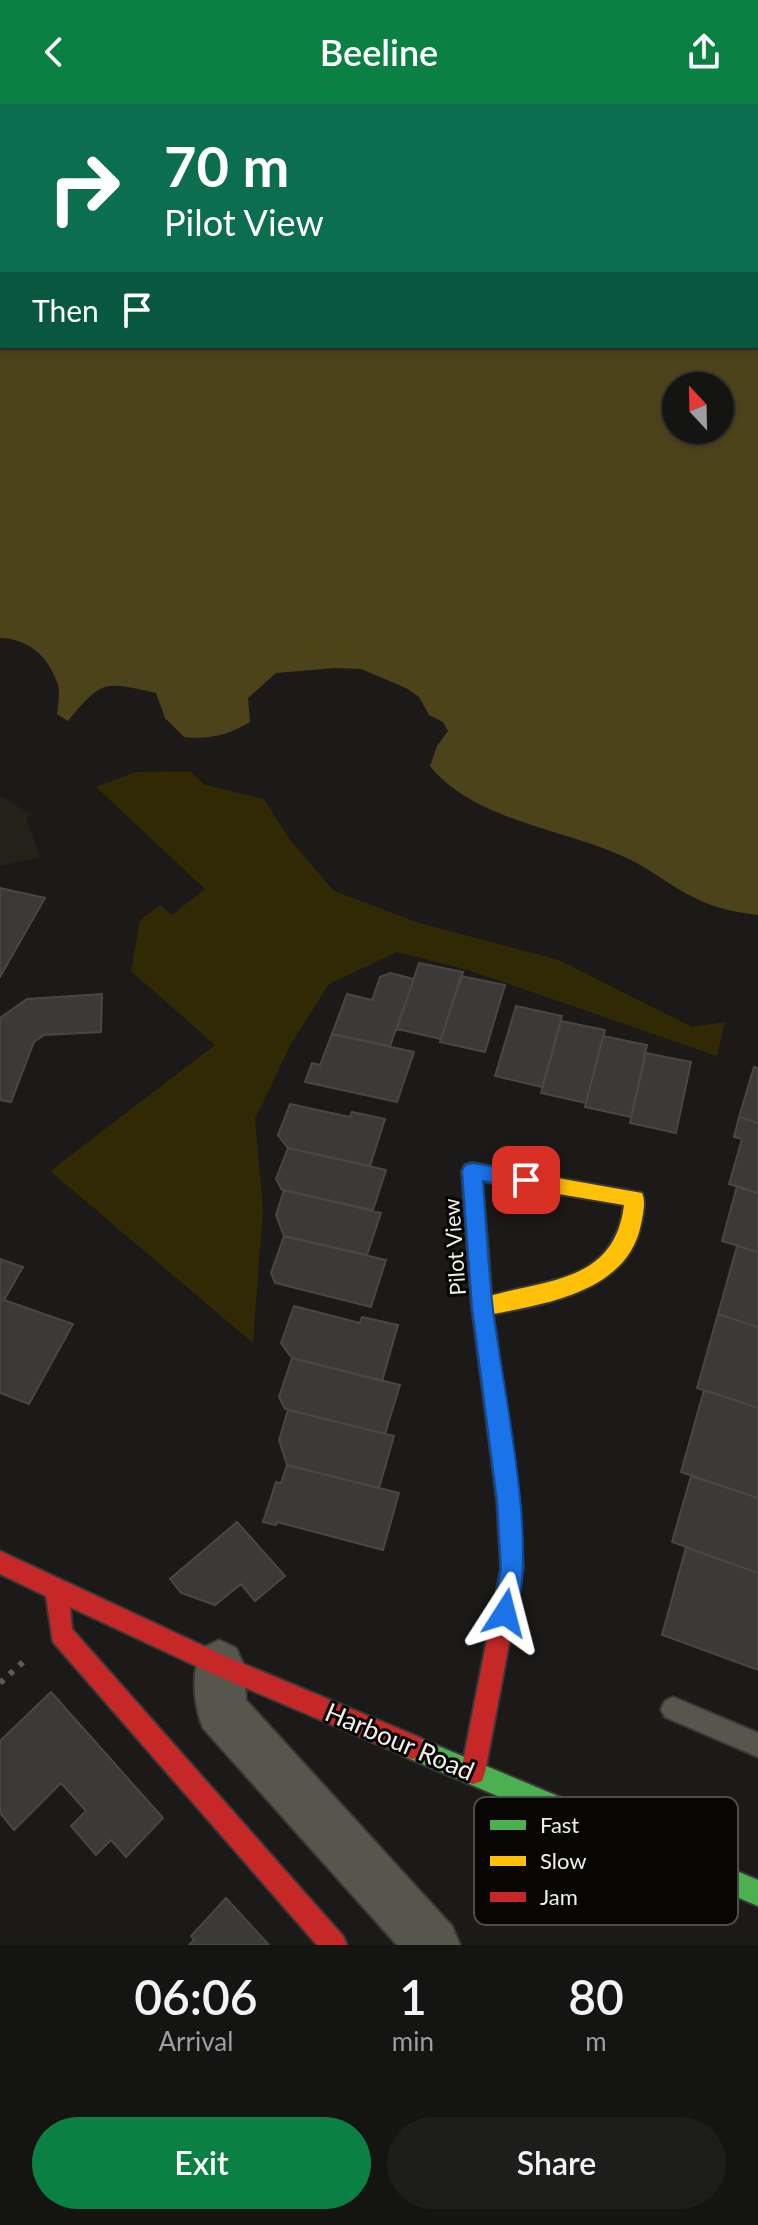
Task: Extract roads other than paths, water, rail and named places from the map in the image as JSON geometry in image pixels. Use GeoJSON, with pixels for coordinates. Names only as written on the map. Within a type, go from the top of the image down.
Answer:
{"type":"FeatureCollection","features":[{"type":"Feature","properties":{"kind":"street","name":"Pilot View"},"geometry":{"type":"LineString","coordinates":[[473,1772],[512,1568],[508,1500],[482,1307],[472,1171],[635,1199],[628,1237],[615,1256],[589,1279],[482,1307]]}},
{"type":"Feature","properties":{"kind":"street","name":"Harbour Road"},"geometry":{"type":"LineString","coordinates":[[0,1562],[219,1665],[532,1797]]}},
{"type":"Feature","properties":{"kind":"street"},"geometry":{"type":"LineString","coordinates":[[57,1587],[61,1634],[334,1945]]}},
{"type":"Feature","properties":{"kind":"street"},"geometry":{"type":"LineString","coordinates":[[219,1665],[221,1710],[433,1945]]}},
{"type":"Feature","properties":{"kind":"street","name":"Harbour Road"},"geometry":{"type":"LineString","coordinates":[[738,1885],[758,1893]]}},
{"type":"Feature","properties":{"kind":"lane"},"geometry":{"type":"LineString","coordinates":[[673,1709],[758,1745]]}}]}
